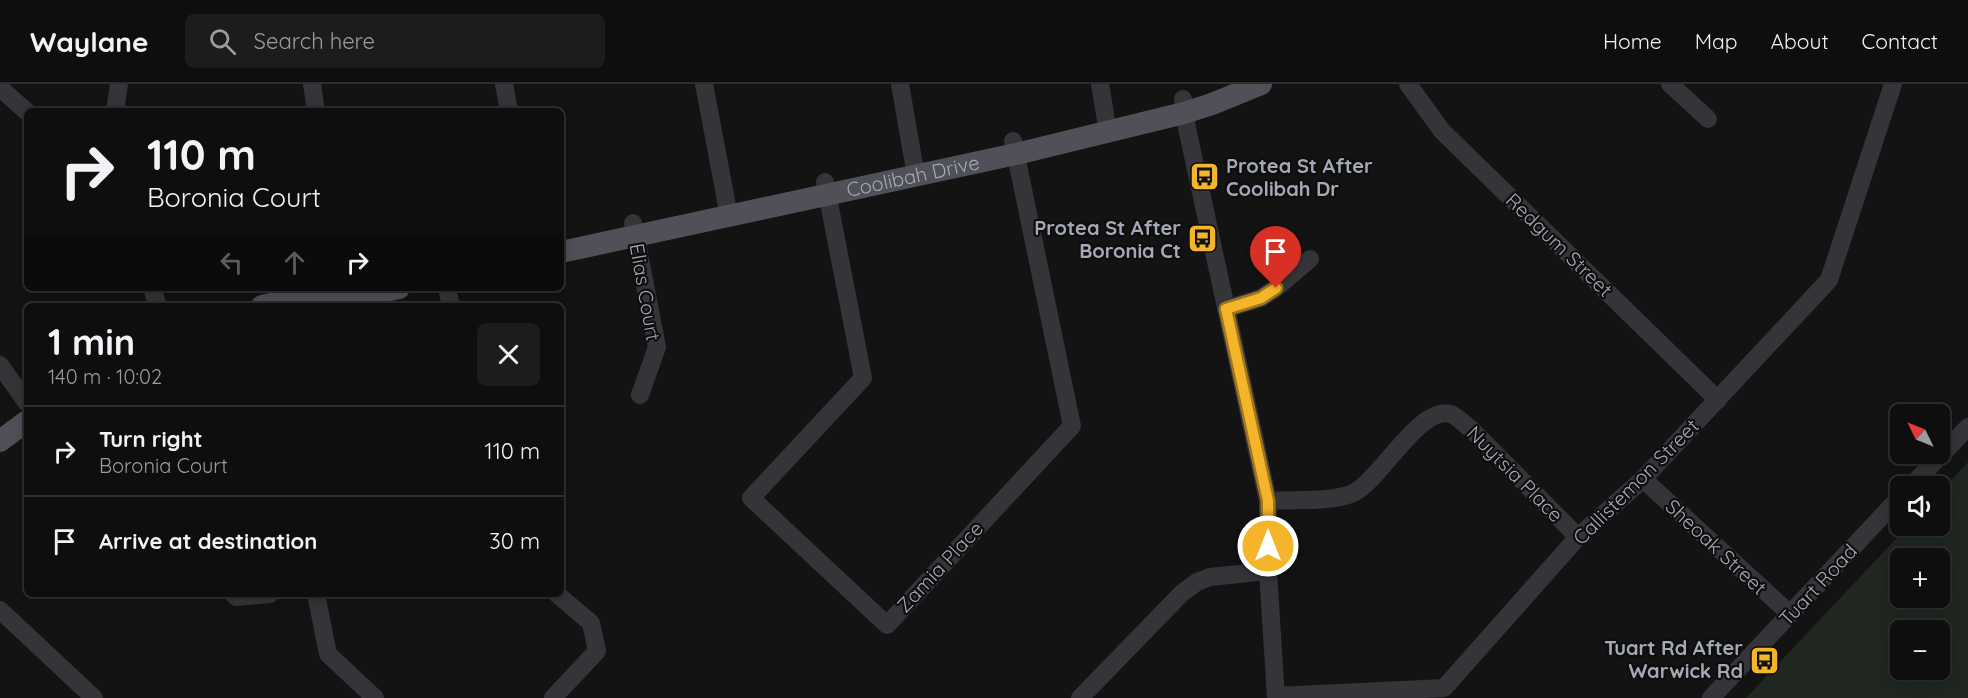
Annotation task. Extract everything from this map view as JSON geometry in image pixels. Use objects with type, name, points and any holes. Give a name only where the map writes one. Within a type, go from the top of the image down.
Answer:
[{"type":"main road","name":"Coolibah Drive","points":[[1184,106],[1228,84]]},
{"type":"main road","name":"Coolibah Drive","points":[[564,240],[634,230],[1014,148],[1107,126],[1261,84]]},
{"type":"main road","name":"Coolibah Drive","points":[[564,251],[634,230]]},
{"type":"main road","points":[[280,303],[344,292]]},
{"type":"main road","points":[[322,303],[344,292]]},
{"type":"main road","points":[[0,425],[24,407]]},
{"type":"main road","points":[[0,441],[24,423]]},
{"type":"street","points":[[115,108],[119,84]]},
{"type":"street","points":[[312,84],[316,108]]},
{"type":"street","points":[[504,84],[509,108]]},
{"type":"street","points":[[704,84],[728,210]]},
{"type":"street","points":[[900,84],[915,170]]},
{"type":"street","points":[[1100,84],[1107,126]]},
{"type":"street","name":"Redgum Street","points":[[1408,84],[1442,131],[1718,400]]},
{"type":"street","points":[[1670,84],[1708,119]]},
{"type":"street","name":"Callistemon Street","points":[[1276,697],[1444,688],[1578,537],[1643,479],[1829,280],[1893,84]]},
{"type":"street","points":[[0,88],[24,109]]},
{"type":"street","points":[[1184,106],[1268,501],[1268,570],[1276,697]]},
{"type":"street","name":"Zamia Place","points":[[825,189],[863,378],[751,498],[887,625],[1072,426],[1014,148]]},
{"type":"street","name":"Elias Court","points":[[634,230],[657,347],[640,395]]},
{"type":"street","points":[[1226,309],[1261,298],[1310,259]]},
{"type":"street","points":[[0,365],[24,401]]},
{"type":"street","name":"Nuytsia Place","points":[[1268,501],[1336,499],[1353,494],[1363,488],[1378,473],[1421,423],[1438,414],[1445,414],[1453,415],[1471,429],[1578,537]]},
{"type":"street","points":[[1921,476],[1968,428]]},
{"type":"street","name":"Sheoak Street","points":[[1643,479],[1790,614]]},
{"type":"street","name":"Tuart Road","points":[[1711,698],[1890,508]]},
{"type":"street","points":[[1080,698],[1174,601],[1197,582],[1210,577],[1268,570]]},
{"type":"street","points":[[317,597],[328,654],[375,698]]},
{"type":"street","points":[[553,698],[597,651],[591,622],[561,597]]},
{"type":"street","points":[[0,610],[82,694]]},
{"type":"shaded area","points":[[1968,462],[1968,698],[1746,698],[1899,536],[1950,536],[1950,481]]},
{"type":"place","name":"Protea St After Coolibah Dr","points":[[1205,177]]},
{"type":"place","name":"Protea St After Boronia Ct","points":[[1202,239]]},
{"type":"place","name":"Tuart Rd After Warwick Rd","points":[[1764,660]]},
{"type":"route","points":[[1268,546],[1268,501],[1226,309],[1261,298],[1276,288]]}]
